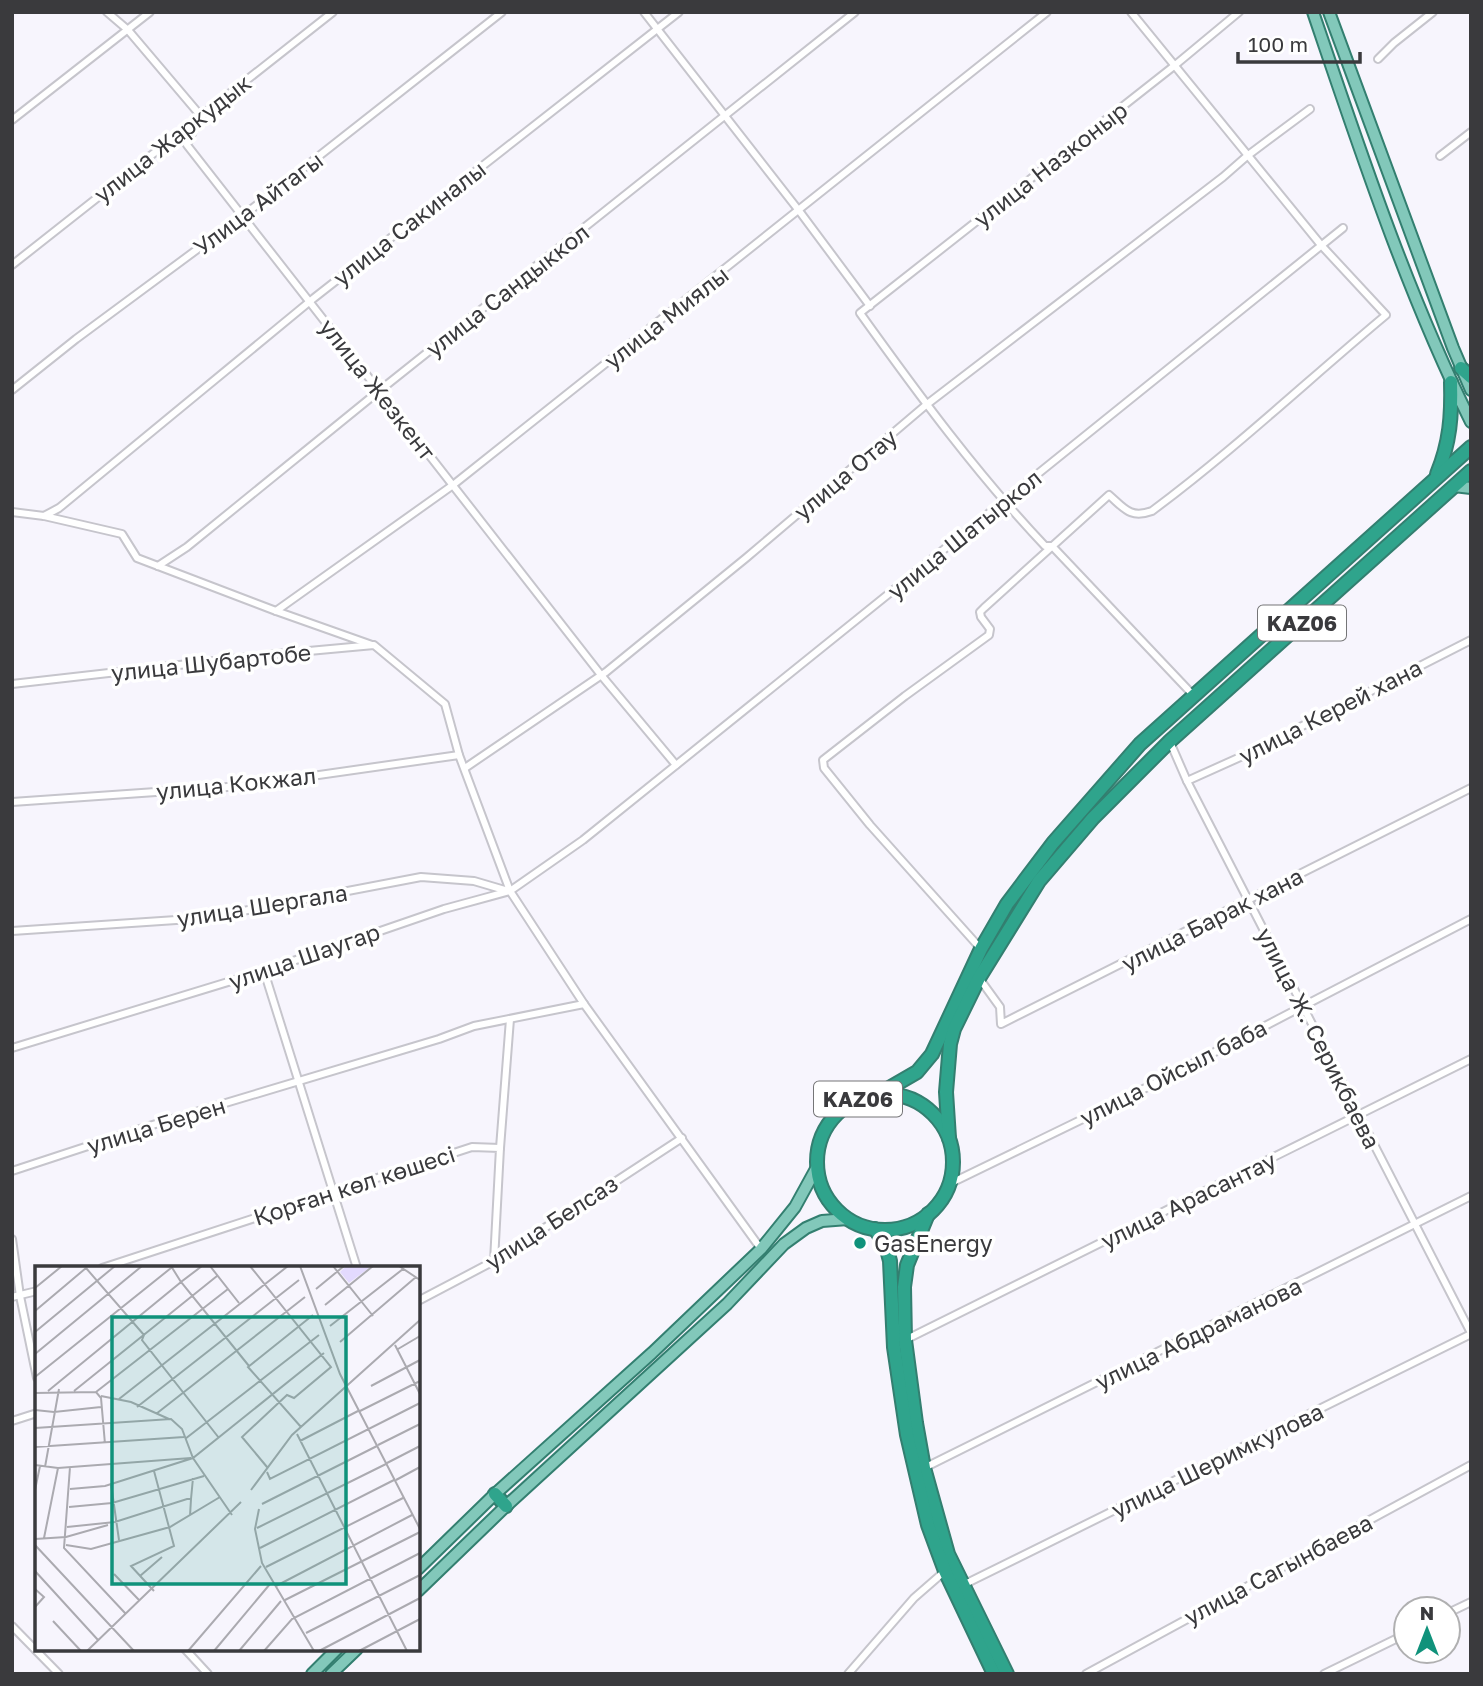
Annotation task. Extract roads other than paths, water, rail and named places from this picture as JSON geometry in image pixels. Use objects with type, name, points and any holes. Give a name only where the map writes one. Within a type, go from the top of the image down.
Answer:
[{"type":"highway","points":[[1434,480],[1443,461],[1450,429],[1451,382]]},
{"type":"highway","name":"KАZ06","points":[[817,1167],[818,1146],[827,1126],[840,1110],[858,1099],[879,1094],[917,1072],[932,1055],[981,949],[1007,904],[1053,843],[1140,744],[1471,447]]},
{"type":"highway","name":"KАZ06","points":[[949,1184],[953,1161],[946,1091],[954,1029],[979,978],[1040,881],[1093,818],[1170,741],[1471,471]]},
{"type":"highway","name":"KАZ06","points":[[879,1094],[901,1096],[921,1104],[938,1119],[949,1138]]},
{"type":"highway","points":[[817,1167],[821,1187],[832,1205],[848,1219],[875,1229],[903,1227],[928,1214],[941,1201],[949,1184]]},
{"type":"highway","points":[[928,1214],[907,1265],[904,1287],[905,1340],[924,1468],[948,1554],[1007,1674]]},
{"type":"highway","points":[[875,1229],[886,1246],[890,1261],[894,1347],[914,1470],[928,1525],[945,1571],[994,1674]]},
{"type":"highway","points":[[495,1494],[506,1506]]},
{"type":"main road","points":[[1313,12],[1386,219],[1451,382],[1471,422]]},
{"type":"main road","points":[[1329,12],[1471,390]]},
{"type":"main road","points":[[1454,486],[1471,488]]},
{"type":"main road","points":[[420,1567],[495,1494],[652,1353],[761,1249],[795,1207],[817,1167]]},
{"type":"main road","points":[[420,1589],[506,1506],[727,1304],[783,1244],[822,1221],[848,1219]]},
{"type":"main road","points":[[312,1674],[335,1651]]},
{"type":"main road","points":[[331,1674],[355,1651]]},
{"type":"street","points":[[107,12],[128,30],[200,115]]},
{"type":"street","points":[[12,120],[150,12]]},
{"type":"street","name":"улица Жаркудык","points":[[12,265],[333,12]]},
{"type":"street","name":"Улица Айтагы","points":[[12,390],[76,339],[243,216],[502,12]]},
{"type":"street","points":[[644,12],[870,306]]},
{"type":"street","name":"улица Сакиналы","points":[[44,516],[60,508],[309,302],[679,12]]},
{"type":"street","name":"улица Сандыккол","points":[[158,566],[187,547],[855,12]]},
{"type":"street","name":"улица Миялы","points":[[276,611],[453,485],[800,212],[1047,12]]},
{"type":"street","points":[[981,949],[870,825],[824,768],[823,760],[989,635],[990,629],[980,612],[1109,495],[1130,513],[1141,515],[1152,511],[1209,468],[1386,315],[1321,245],[1131,12]]},
{"type":"street","name":"улица Назконыр","points":[[926,405],[860,313],[1239,12]]},
{"type":"street","points":[[1378,59],[1433,12]]},
{"type":"street","name":"улица Отау","points":[[465,768],[601,675],[746,558],[926,405],[1310,109]]},
{"type":"street","name":"улица Жезкент","points":[[200,115],[187,145],[601,675],[676,765]]},
{"type":"street","points":[[1440,156],[1471,132]]},
{"type":"street","name":"улица Шатыркол","points":[[583,840],[1343,228]]},
{"type":"street","points":[[926,405],[1004,502],[1045,546],[1052,546],[1194,696]]},
{"type":"street","points":[[12,512],[44,516],[122,534],[137,558],[374,645],[445,704],[459,755],[510,891],[584,1004],[761,1249]]},
{"type":"street","name":"улица Керей хана","points":[[1187,781],[1247,754],[1471,640]]},
{"type":"street","name":"улица Шубартобе","points":[[12,684],[374,645]]},
{"type":"street","name":"улица Ж. Серикбаева","points":[[1170,741],[1187,781],[1471,1334]]},
{"type":"street","name":"улица Кокжал","points":[[12,802],[242,786],[459,755]]},
{"type":"street","name":"улица Барак хана","points":[[979,978],[1000,1007],[1001,1024],[1471,788]]},
{"type":"street","name":"улица Шаугар","points":[[12,1048],[264,971],[444,909],[510,891],[583,840]]},
{"type":"street","name":"улица Шергала","points":[[12,931],[206,918],[421,877],[474,881],[510,891]]},
{"type":"street","name":"улица Ойсыл баба","points":[[949,1184],[1128,1097],[1471,919]]},
{"type":"street","points":[[264,971],[356,1266]]},
{"type":"street","name":"улица Берен","points":[[12,1171],[149,1126],[474,1027],[584,1004]]},
{"type":"street","points":[[494,1261],[510,1019]]},
{"type":"street","name":"улица Арасантау","points":[[905,1340],[1471,1059]]},
{"type":"street","name":"улица Белсаз","points":[[420,1300],[494,1261],[682,1138]]},
{"type":"street","name":"Қорған көл көшесі","points":[[108,1266],[472,1147],[500,1148]]},
{"type":"street","name":"улица Абдраманова","points":[[924,1468],[1471,1196]]},
{"type":"street","points":[[12,1240],[35,1368]]},
{"type":"street","points":[[12,1298],[35,1291]]},
{"type":"street","name":"улица Шеримкулова","points":[[963,1585],[1471,1334]]},
{"type":"street","points":[[12,1421],[35,1414]]},
{"type":"street","name":"улица Сагынбаева","points":[[1086,1674],[1471,1465]]},
{"type":"street","points":[[848,1674],[914,1598],[945,1571]]},
{"type":"street","points":[[12,1626],[35,1649]]},
{"type":"street","points":[[1324,1674],[1392,1641]]},
{"type":"street","points":[[36,1651],[59,1674]]},
{"type":"street","points":[[188,1651],[208,1674]]},
{"type":"place","name":"GasEnergy","points":[[860,1243]]}]
